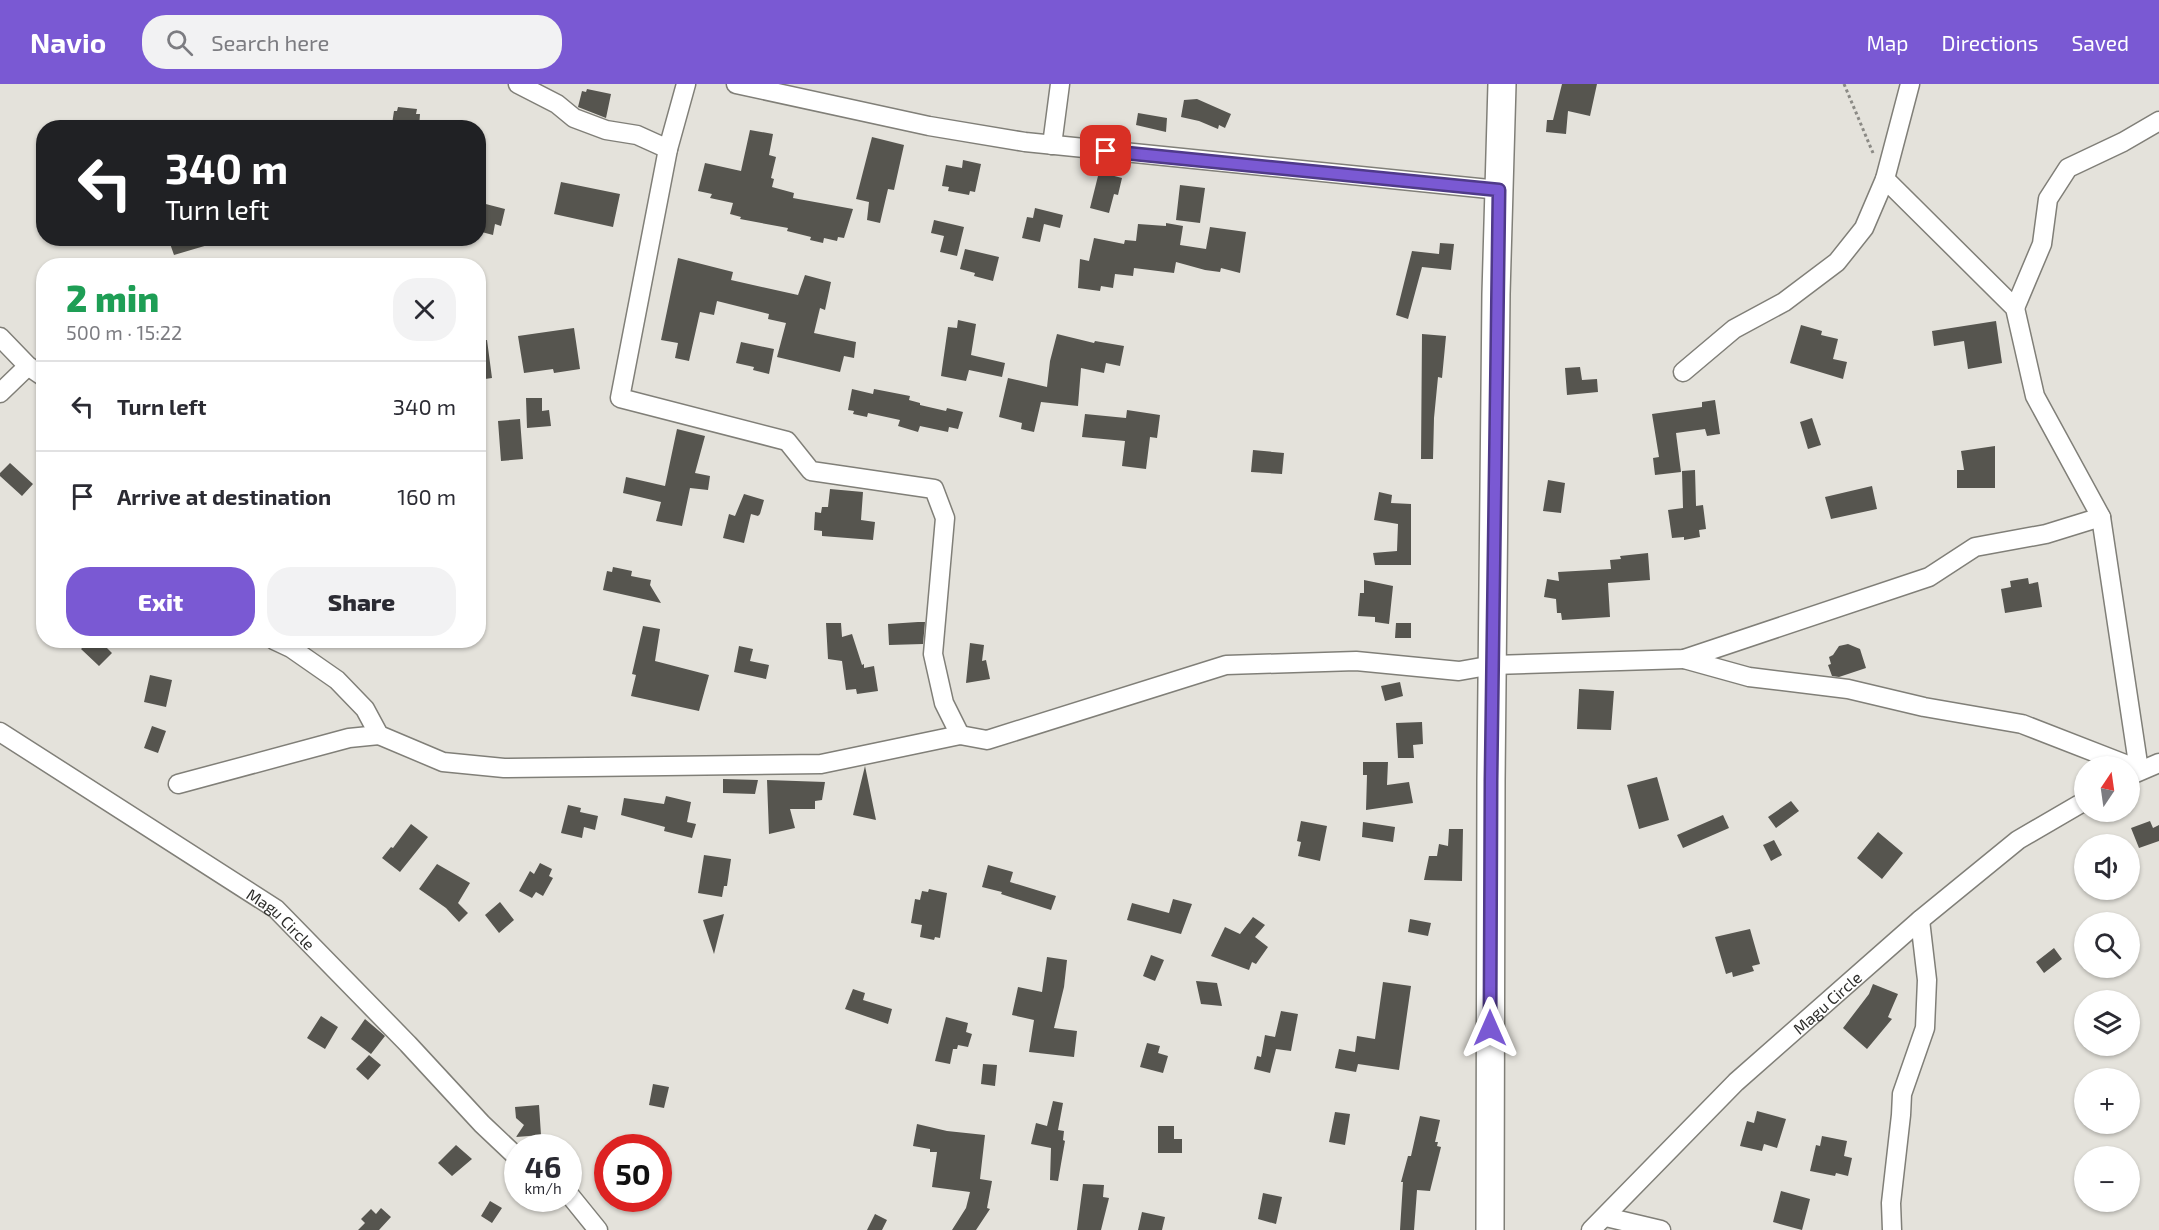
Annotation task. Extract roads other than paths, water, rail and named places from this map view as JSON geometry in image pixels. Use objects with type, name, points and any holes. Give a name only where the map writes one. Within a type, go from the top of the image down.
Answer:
[{"type":"main road","points":[[1490,1230],[1491,781],[1502,84]]},
{"type":"street","points":[[518,84],[557,104],[574,118],[606,130],[637,135],[668,149]]},
{"type":"street","points":[[686,84],[668,149],[620,399],[787,441],[811,471],[934,489],[945,518],[933,654],[944,703],[960,735]]},
{"type":"street","points":[[736,84],[929,126],[1052,145],[1499,190]]},
{"type":"street","points":[[1052,145],[1060,84]]},
{"type":"street","points":[[1683,372],[1734,329],[1784,302],[1837,262],[1864,228],[1885,179],[1910,84]]},
{"type":"street","points":[[2015,308],[2042,244],[2048,199],[2068,168],[2123,142],[2159,121]]},
{"type":"street","points":[[1885,179],[2015,308],[2035,396],[2101,517],[2130,756]]},
{"type":"street","points":[[0,337],[36,371],[0,393]]},
{"type":"street","points":[[178,784],[349,738],[379,735],[443,762],[504,768],[821,764],[960,735],[987,740],[1226,665],[1356,661],[1459,671],[1493,665],[1684,659],[1929,577],[1975,547],[2046,534],[2101,517]]},
{"type":"street","points":[[291,648],[337,680],[365,709],[379,735]]},
{"type":"street","points":[[1684,659],[1749,677],[1848,689],[1924,707],[2022,724],[2099,756]]},
{"type":"street","name":"Magu Circle","points":[[0,732],[276,909],[504,1145]]},
{"type":"street","points":[[2140,768],[2159,763]]},
{"type":"street","name":"Magu Circle","points":[[1591,1230],[1736,1082],[1920,920],[2018,840],[2074,807]]},
{"type":"street","points":[[1892,1230],[1891,1203],[1902,1094],[1924,1028],[1927,980],[1920,920]]},
{"type":"street","points":[[582,1210],[598,1230]]},
{"type":"street","points":[[1605,1217],[1660,1230]]}]
